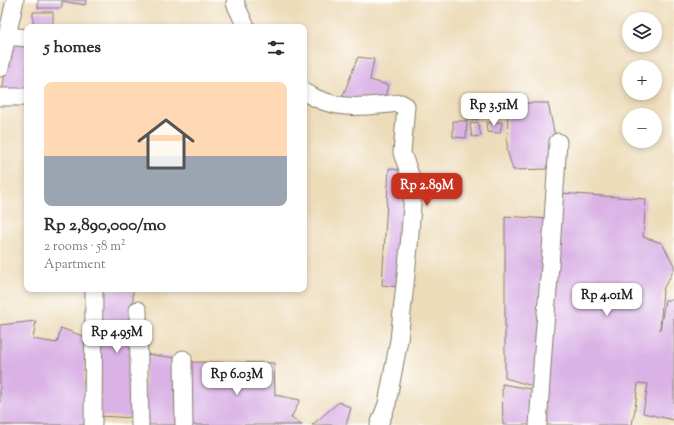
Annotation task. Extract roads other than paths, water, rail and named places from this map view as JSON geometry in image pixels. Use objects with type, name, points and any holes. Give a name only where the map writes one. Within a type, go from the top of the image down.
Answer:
[{"type":"street","points":[[0,68],[15,0]]},
{"type":"street","points":[[236,0],[235,3],[245,24]]},
{"type":"street","points":[[7,36],[24,38]]},
{"type":"street","points":[[307,93],[330,103],[345,107],[365,107],[401,103],[406,106],[402,153],[412,180],[414,191],[410,239],[399,340],[387,404],[379,425]]},
{"type":"street","points":[[0,97],[24,98]]},
{"type":"street","points":[[538,425],[558,142]]},
{"type":"street","points":[[93,425],[94,292]]},
{"type":"street","points":[[138,310],[140,425]]},
{"type":"street","points":[[183,359],[184,425]]}]
